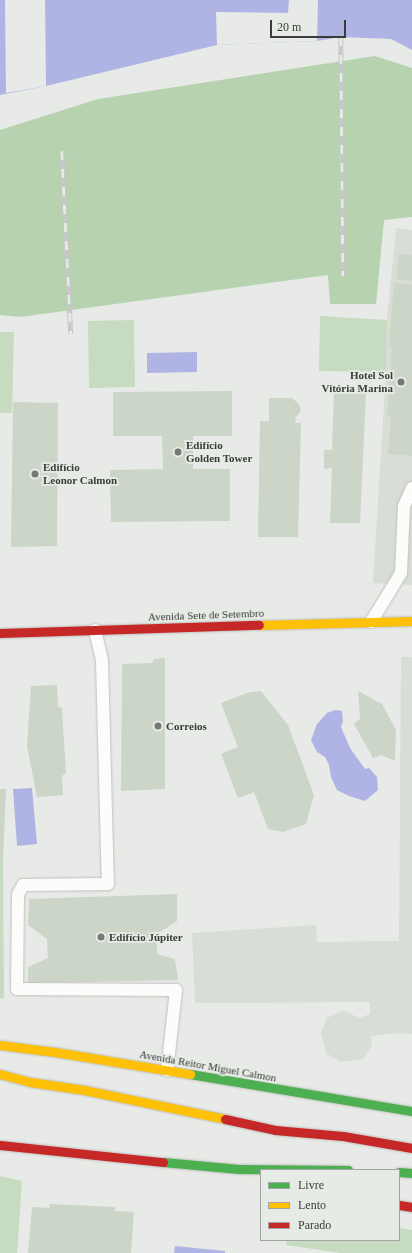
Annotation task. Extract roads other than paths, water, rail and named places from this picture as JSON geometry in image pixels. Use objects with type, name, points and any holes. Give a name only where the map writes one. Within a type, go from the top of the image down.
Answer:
[{"type":"main road","name":"Avenida Sete de Setembro","points":[[0,633],[412,621]]},
{"type":"main road","name":"Avenida Reitor Miguel Calmon","points":[[0,1045],[55,1052],[412,1111]]},
{"type":"main road","points":[[0,1074],[30,1082],[84,1090],[187,1110],[275,1130],[343,1136],[412,1148]]},
{"type":"main road","points":[[0,1144],[28,1149],[239,1169],[260,1169]]},
{"type":"main road","points":[[239,1169],[260,1175]]},
{"type":"main road","points":[[400,1172],[412,1173]]},
{"type":"main road","points":[[400,1205],[412,1207]]},
{"type":"lane","points":[[371,622],[401,573],[404,506],[412,488]]},
{"type":"lane","points":[[95,630],[102,662],[108,884],[23,885],[18,895],[17,989],[176,990],[167,1071]]},
{"type":"water","points":[[0,0],[412,0],[412,50],[391,39],[341,37],[317,41],[217,45],[46,86],[0,95]]},
{"type":"water","points":[[197,352],[197,372],[147,373],[147,353]]},
{"type":"water","points":[[335,710],[342,711],[343,721],[341,727],[350,748],[365,769],[369,768],[377,777],[378,790],[365,801],[337,790],[325,757],[317,752],[311,740],[317,724],[327,713]]},
{"type":"water","points":[[32,788],[37,844],[17,846],[13,789]]},
{"type":"water","points":[[175,1246],[225,1251],[225,1253],[174,1253]]},
{"type":"railway","points":[[341,37],[343,276]]},
{"type":"railway","points":[[62,151],[71,334]]},
{"type":"place","name":"Hotel Sol Vitória Marina","points":[[401,382]]},
{"type":"place","name":"Edifício Golden Tower","points":[[178,452]]},
{"type":"place","name":"Edifício Leonor Calmon","points":[[35,474]]},
{"type":"place","name":"Correios","points":[[158,726]]},
{"type":"place","name":"Edifício Júpiter","points":[[101,937]]}]
